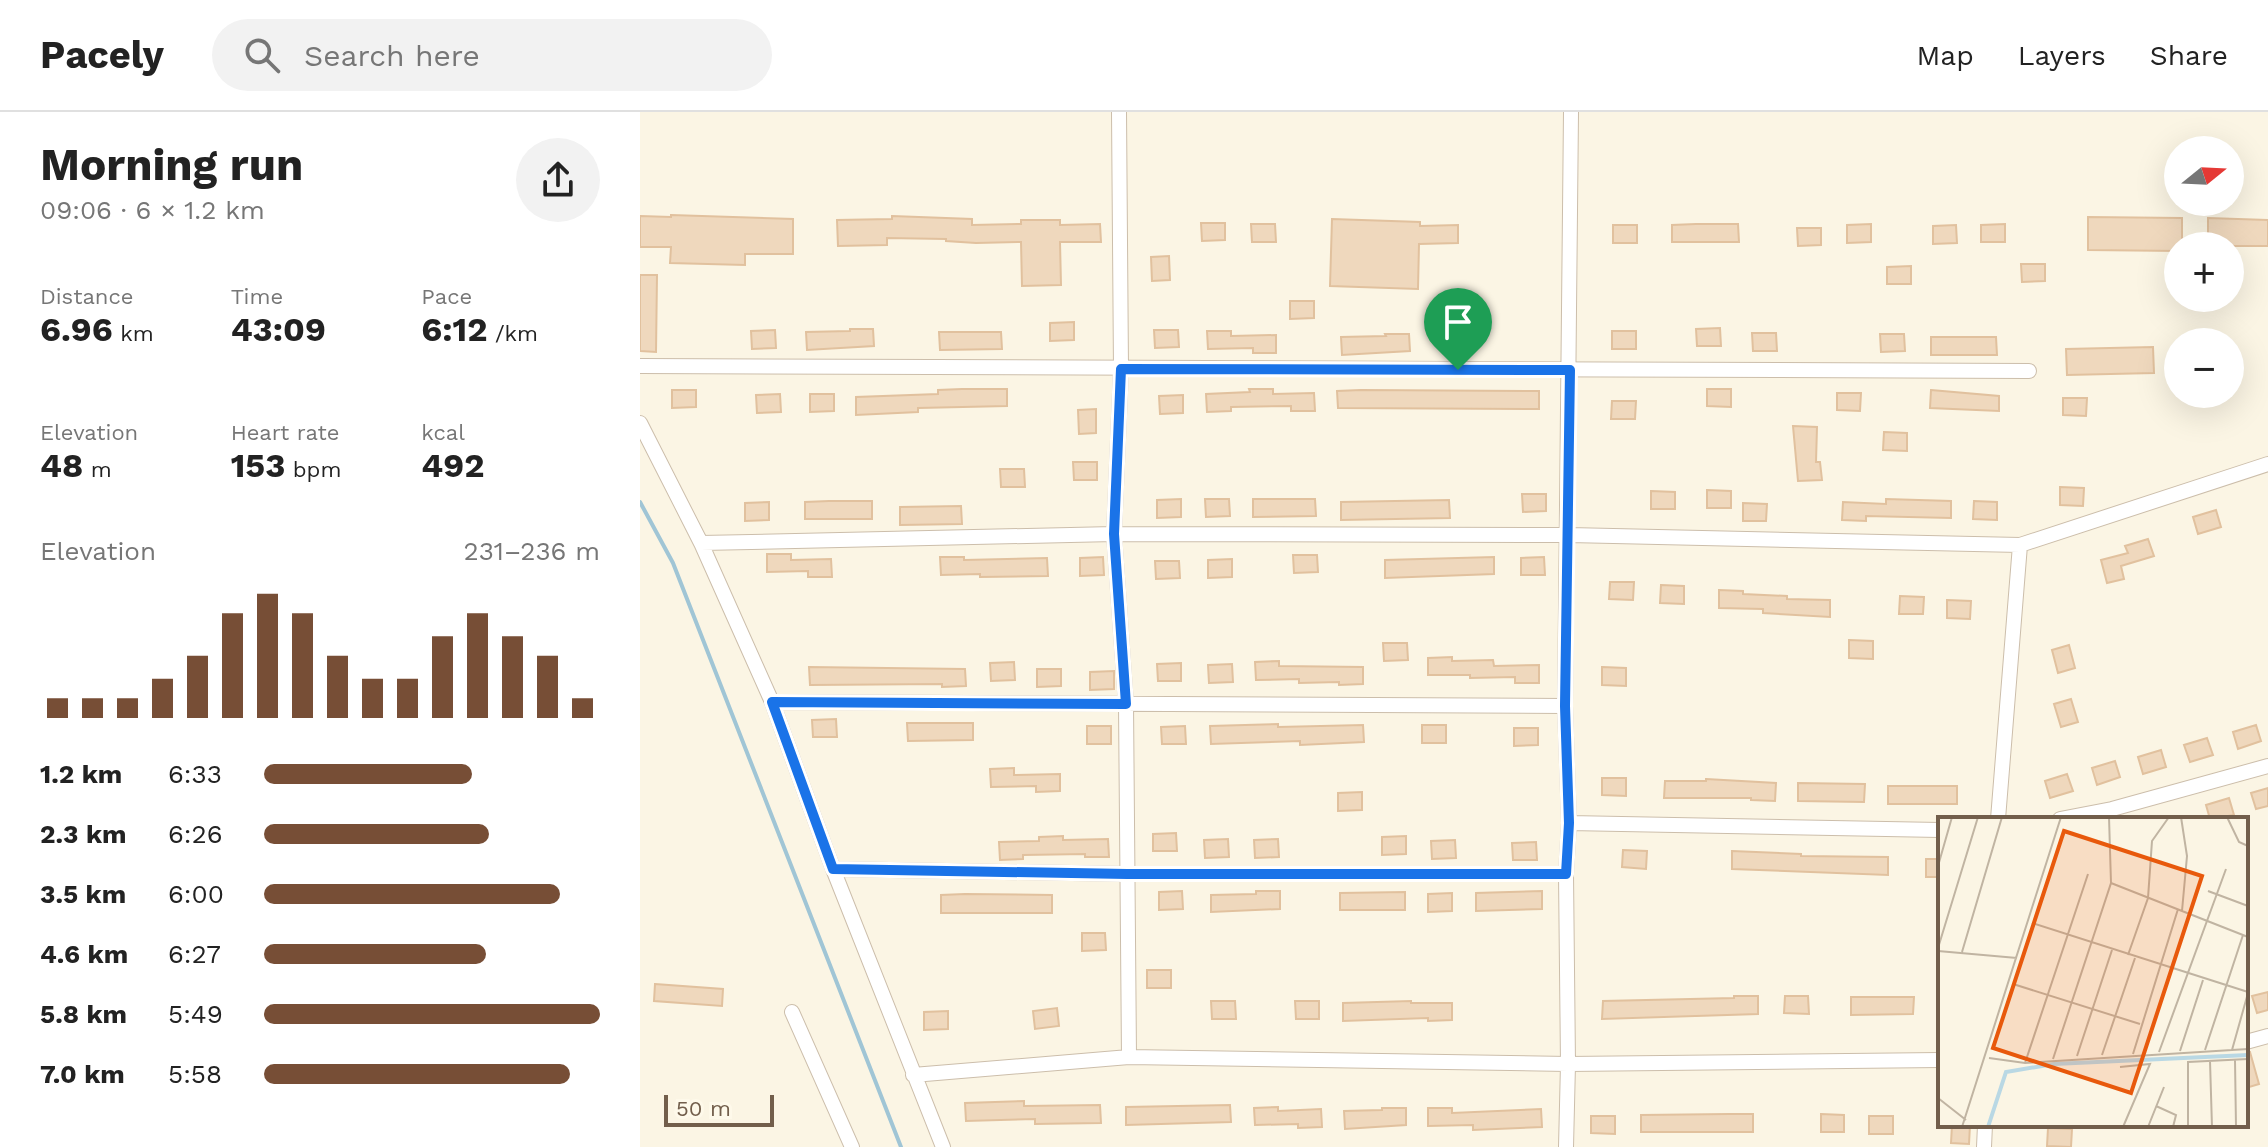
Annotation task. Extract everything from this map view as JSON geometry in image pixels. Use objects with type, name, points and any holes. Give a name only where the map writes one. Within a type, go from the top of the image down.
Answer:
[{"type":"street","points":[[1119,112],[1121,369],[1114,534],[1126,704],[1129,1057]]},
{"type":"street","points":[[1566,1147],[1566,874],[1569,823],[1565,706],[1571,112]]},
{"type":"street","points":[[640,366],[2029,371]]},
{"type":"street","points":[[640,423],[701,543],[772,702],[833,869],[943,1147]]},
{"type":"street","points":[[701,543],[1114,534],[1569,535],[2020,545],[2268,464]]},
{"type":"street","points":[[1998,817],[2020,545]]},
{"type":"street","points":[[772,702],[1565,706]]},
{"type":"street","points":[[2070,817],[2112,809],[2268,766]]},
{"type":"street","points":[[1569,823],[1938,830]]},
{"type":"street","points":[[833,869],[1127,874],[1566,874]]},
{"type":"street","points":[[792,1012],[852,1147]]},
{"type":"street","points":[[2248,1041],[2268,1036]]},
{"type":"street","points":[[913,1075],[1129,1057],[1568,1064],[1938,1060]]},
{"type":"street","points":[[1984,1147],[1985,1127]]},
{"type":"building","points":[[640,216],[793,219],[793,254],[745,254],[745,265],[670,263],[671,247],[640,247]]},
{"type":"building","points":[[892,216],[972,219],[972,225],[1021,224],[1021,220],[1060,220],[1060,225],[1100,224],[1101,242],[1060,242],[1061,285],[1022,286],[1021,242],[887,238],[887,245],[838,246],[837,220],[892,219]]},
{"type":"building","points":[[2088,217],[2182,218],[2182,232],[2164,232],[2164,251],[2088,250]]},
{"type":"building","points":[[2208,218],[2268,220],[2268,246],[2244,246],[2244,232],[2208,232]]},
{"type":"building","points":[[1332,219],[1420,222],[1420,226],[1458,225],[1458,243],[1419,244],[1418,289],[1330,286]]},
{"type":"building","points":[[1201,223],[1225,223],[1225,240],[1202,241]]},
{"type":"building","points":[[1251,224],[1275,224],[1276,242],[1252,242]]},
{"type":"building","points":[[1738,224],[1739,242],[1672,242],[1672,225]]},
{"type":"building","points":[[1871,224],[1871,242],[1847,243],[1847,225]]},
{"type":"building","points":[[2005,224],[2005,242],[1981,242],[1981,225]]},
{"type":"building","points":[[1613,225],[1637,225],[1637,243],[1613,243]]},
{"type":"building","points":[[1956,225],[1957,243],[1933,244],[1933,226]]},
{"type":"building","points":[[1797,228],[1821,228],[1821,245],[1798,246]]},
{"type":"building","points":[[1169,256],[1170,280],[1152,281],[1151,257]]},
{"type":"building","points":[[2021,264],[2045,264],[2045,281],[2022,282]]},
{"type":"building","points":[[1911,266],[1911,284],[1887,284],[1887,267]]},
{"type":"building","points":[[640,275],[657,275],[656,352],[640,351]]},
{"type":"building","points":[[1290,301],[1314,301],[1314,318],[1290,319]]},
{"type":"building","points":[[1074,322],[1074,340],[1050,341],[1050,323]]},
{"type":"building","points":[[1720,328],[1721,346],[1697,346],[1696,329]]},
{"type":"building","points":[[873,329],[874,346],[807,350],[806,332]]},
{"type":"building","points":[[775,330],[776,348],[752,349],[751,331]]},
{"type":"building","points":[[1154,330],[1178,330],[1179,347],[1155,348]]},
{"type":"building","points":[[1207,331],[1231,331],[1231,336],[1276,335],[1276,353],[1253,353],[1253,348],[1208,349]]},
{"type":"building","points":[[1612,331],[1636,331],[1636,349],[1612,349]]},
{"type":"building","points":[[939,332],[1001,332],[1002,349],[940,350]]},
{"type":"building","points":[[1752,333],[1776,333],[1777,351],[1753,351]]},
{"type":"building","points":[[1409,334],[1410,351],[1342,355],[1341,337]]},
{"type":"building","points":[[1880,334],[1904,334],[1905,351],[1881,352]]},
{"type":"building","points":[[1931,337],[1996,337],[1997,355],[1931,355]]},
{"type":"building","points":[[2153,347],[2154,373],[2067,375],[2066,349]]},
{"type":"building","points":[[1007,389],[1007,406],[918,408],[918,412],[856,415],[856,397],[938,394],[938,390]]},
{"type":"building","points":[[1249,389],[1273,389],[1273,394],[1314,393],[1315,411],[1291,411],[1291,406],[1231,407],[1231,411],[1207,412],[1206,394],[1250,392]]},
{"type":"building","points":[[1707,389],[1731,389],[1731,407],[1707,406]]},
{"type":"building","points":[[672,390],[696,390],[696,407],[672,408]]},
{"type":"building","points":[[1931,390],[1999,396],[1999,411],[1930,408]]},
{"type":"building","points":[[1337,391],[1539,391],[1539,409],[1338,408]]},
{"type":"building","points":[[1837,393],[1861,393],[1860,411],[1837,410]]},
{"type":"building","points":[[780,394],[781,412],[757,413],[756,395]]},
{"type":"building","points":[[810,394],[834,394],[834,411],[810,412]]},
{"type":"building","points":[[1183,395],[1183,413],[1160,414],[1159,396]]},
{"type":"building","points":[[2063,398],[2087,398],[2086,416],[2063,415]]},
{"type":"building","points":[[1612,401],[1636,401],[1635,419],[1611,419]]},
{"type":"building","points":[[1096,409],[1096,433],[1079,434],[1078,410]]},
{"type":"building","points":[[1793,426],[1817,427],[1816,462],[1820,462],[1822,480],[1798,481]]},
{"type":"building","points":[[1884,432],[1907,433],[1907,451],[1883,450]]},
{"type":"building","points":[[1073,462],[1097,462],[1097,480],[1074,480]]},
{"type":"building","points":[[1000,469],[1024,469],[1025,487],[1001,487]]},
{"type":"building","points":[[2060,487],[2084,488],[2083,506],[2060,505]]},
{"type":"building","points":[[1707,490],[1731,491],[1731,508],[1707,508]]},
{"type":"building","points":[[1651,491],[1675,492],[1675,509],[1651,509]]},
{"type":"building","points":[[1522,494],[1546,494],[1546,511],[1523,512]]},
{"type":"building","points":[[1181,499],[1181,517],[1157,518],[1157,500]]},
{"type":"building","points":[[1205,499],[1229,499],[1230,516],[1206,517]]},
{"type":"building","points":[[1253,499],[1315,499],[1316,516],[1253,517]]},
{"type":"building","points":[[1886,499],[1951,501],[1951,518],[1866,516],[1866,521],[1842,520],[1843,502],[1886,504]]},
{"type":"building","points":[[1449,500],[1450,518],[1341,520],[1341,502]]},
{"type":"building","points":[[872,501],[872,519],[805,519],[805,502]]},
{"type":"building","points":[[1974,501],[1997,502],[1997,520],[1973,519]]},
{"type":"building","points":[[769,502],[769,520],[745,521],[745,503]]},
{"type":"building","points":[[1743,503],[1767,504],[1766,521],[1743,521]]},
{"type":"building","points":[[961,506],[962,524],[900,525],[900,507]]},
{"type":"building","points":[[2216,510],[2221,527],[2198,534],[2193,517]]},
{"type":"building","points":[[2148,539],[2154,556],[2121,566],[2124,579],[2107,583],[2101,560],[2128,553],[2125,546]]},
{"type":"building","points":[[767,554],[791,554],[791,560],[831,559],[832,577],[808,577],[808,571],[767,572]]},
{"type":"building","points":[[1293,555],[1317,555],[1318,572],[1294,573]]},
{"type":"building","points":[[940,557],[964,557],[964,560],[1047,558],[1048,576],[941,575]]},
{"type":"building","points":[[1103,557],[1104,575],[1080,576],[1080,558]]},
{"type":"building","points":[[1494,557],[1494,574],[1385,578],[1385,560]]},
{"type":"building","points":[[1544,557],[1545,575],[1521,575],[1521,558]]},
{"type":"building","points":[[1232,559],[1232,577],[1208,578],[1208,560]]},
{"type":"building","points":[[1155,561],[1179,561],[1180,578],[1156,579]]},
{"type":"building","points":[[1610,582],[1634,582],[1633,600],[1609,599]]},
{"type":"building","points":[[1661,585],[1684,586],[1684,604],[1660,603]]},
{"type":"building","points":[[1719,590],[1787,596],[1787,599],[1830,600],[1830,617],[1763,613],[1763,609],[1719,608]]},
{"type":"building","points":[[1900,596],[1924,597],[1923,614],[1899,614]]},
{"type":"building","points":[[1947,600],[1971,601],[1970,619],[1947,618]]},
{"type":"building","points":[[1849,640],[1873,641],[1873,659],[1849,658]]},
{"type":"building","points":[[1383,643],[1407,643],[1408,660],[1384,661]]},
{"type":"building","points":[[2069,645],[2075,668],[2058,673],[2052,650]]},
{"type":"building","points":[[1452,657],[1452,661],[1493,660],[1494,666],[1539,665],[1539,683],[1515,683],[1515,677],[1428,675],[1428,658]]},
{"type":"building","points":[[1279,661],[1279,666],[1363,667],[1363,684],[1299,683],[1299,679],[1256,680],[1255,662]]},
{"type":"building","points":[[1014,662],[1015,680],[991,681],[990,663]]},
{"type":"building","points":[[1181,663],[1181,681],[1158,681],[1157,664]]},
{"type":"building","points":[[1232,664],[1233,682],[1209,683],[1208,665]]},
{"type":"building","points":[[809,667],[965,669],[966,686],[810,685]]},
{"type":"building","points":[[1602,667],[1626,668],[1626,686],[1602,685]]},
{"type":"building","points":[[1037,669],[1061,669],[1061,686],[1037,687]]},
{"type":"building","points":[[1114,671],[1114,689],[1090,690],[1090,672]]},
{"type":"building","points":[[2071,699],[2078,722],[2061,727],[2054,704]]},
{"type":"building","points":[[836,719],[837,737],[813,737],[812,720]]},
{"type":"building","points":[[907,723],[973,723],[973,740],[908,741]]},
{"type":"building","points":[[1278,724],[1278,727],[1363,725],[1364,742],[1211,744],[1210,726]]},
{"type":"building","points":[[1422,725],[1446,725],[1446,743],[1422,743]]},
{"type":"building","points":[[2256,725],[2261,741],[2238,749],[2233,732]]},
{"type":"building","points":[[1087,726],[1111,726],[1111,744],[1087,744]]},
{"type":"building","points":[[1185,726],[1186,744],[1162,744],[1161,727]]},
{"type":"building","points":[[1514,728],[1538,728],[1538,745],[1514,746]]},
{"type":"building","points":[[2207,738],[2213,755],[2190,762],[2184,745]]},
{"type":"building","points":[[2161,750],[2166,767],[2143,774],[2138,757]]},
{"type":"building","points":[[2115,761],[2120,777],[2097,785],[2092,768]]},
{"type":"building","points":[[1014,768],[1014,775],[1060,774],[1060,791],[1036,792],[1036,786],[991,787],[990,769]]},
{"type":"building","points":[[2067,774],[2073,791],[2050,798],[2045,781]]},
{"type":"building","points":[[1602,778],[1626,778],[1626,796],[1602,795]]},
{"type":"building","points":[[1706,779],[1776,783],[1775,801],[1664,798],[1665,781]]},
{"type":"building","points":[[1798,783],[1865,784],[1864,802],[1798,801]]},
{"type":"building","points":[[1888,786],[1957,786],[1957,804],[1888,804]]},
{"type":"building","points":[[2268,788],[2268,806],[2256,809],[2251,793]]},
{"type":"building","points":[[1362,792],[1362,810],[1338,811],[1338,793]]},
{"type":"building","points":[[2229,798],[2234,815],[2209,817],[2206,805]]},
{"type":"building","points":[[1176,833],[1177,851],[1153,851],[1153,834]]},
{"type":"building","points":[[1063,836],[1063,840],[1108,839],[1109,857],[1085,857],[1085,854],[1023,855],[1023,859],[1000,860],[999,842],[1039,841],[1039,837]]},
{"type":"building","points":[[1406,836],[1406,854],[1382,855],[1382,837]]},
{"type":"building","points":[[1228,839],[1229,857],[1205,858],[1204,840]]},
{"type":"building","points":[[1278,839],[1279,857],[1255,858],[1254,840]]},
{"type":"building","points":[[1455,840],[1456,858],[1432,859],[1431,841]]},
{"type":"building","points":[[1536,842],[1537,860],[1513,860],[1512,843]]},
{"type":"building","points":[[1623,850],[1647,851],[1646,869],[1622,867]]},
{"type":"building","points":[[1732,851],[1888,857],[1888,875],[1732,869]]},
{"type":"building","points":[[1926,859],[1938,859],[1938,877],[1926,877]]},
{"type":"building","points":[[1182,891],[1183,909],[1159,910],[1159,892]]},
{"type":"building","points":[[1256,891],[1280,891],[1280,909],[1211,912],[1211,895],[1256,894]]},
{"type":"building","points":[[1542,891],[1542,909],[1476,911],[1476,893]]},
{"type":"building","points":[[1405,892],[1405,910],[1340,910],[1340,893]]},
{"type":"building","points":[[1452,893],[1452,911],[1428,912],[1428,894]]},
{"type":"building","points":[[941,895],[1052,895],[1052,913],[941,913]]},
{"type":"building","points":[[1082,933],[1105,933],[1106,950],[1082,951]]},
{"type":"building","points":[[1147,970],[1171,970],[1171,988],[1147,988]]},
{"type":"building","points":[[655,984],[723,989],[722,1006],[654,1001]]},
{"type":"building","points":[[2268,992],[2268,1010],[2257,1013],[2252,996]]},
{"type":"building","points":[[1758,996],[1758,1014],[1602,1019],[1603,1001]]},
{"type":"building","points":[[1785,996],[1808,996],[1809,1014],[1784,1013]]},
{"type":"building","points":[[1851,997],[1914,997],[1913,1014],[1851,1015]]},
{"type":"building","points":[[1211,1001],[1235,1001],[1236,1019],[1212,1019]]},
{"type":"building","points":[[1295,1001],[1319,1001],[1319,1019],[1296,1019]]},
{"type":"building","points":[[1343,1003],[1452,1003],[1452,1020],[1343,1021]]},
{"type":"building","points":[[1057,1008],[1059,1026],[1035,1029],[1033,1011]]},
{"type":"building","points":[[948,1011],[948,1029],[924,1030],[924,1012]]},
{"type":"building","points":[[2248,1052],[2250,1052],[2259,1084],[2248,1087]]},
{"type":"building","points":[[1024,1101],[1024,1106],[1100,1105],[1101,1123],[1035,1124],[1035,1119],[966,1121],[965,1103]]},
{"type":"building","points":[[1230,1105],[1231,1122],[1126,1125],[1126,1107]]},
{"type":"building","points":[[1278,1107],[1278,1111],[1321,1109],[1322,1127],[1255,1125],[1254,1108]]},
{"type":"building","points":[[1406,1108],[1406,1125],[1345,1129],[1344,1111]]},
{"type":"building","points":[[1428,1108],[1452,1108],[1452,1113],[1541,1109],[1542,1127],[1473,1130],[1473,1125],[1428,1126]]},
{"type":"building","points":[[1753,1114],[1753,1132],[1641,1132],[1641,1115]]},
{"type":"building","points":[[1821,1114],[1844,1115],[1844,1132],[1821,1132]]},
{"type":"building","points":[[1591,1116],[1615,1116],[1615,1134],[1591,1133]]},
{"type":"building","points":[[1869,1116],[1893,1116],[1893,1134],[1869,1134]]},
{"type":"building","points":[[1952,1127],[1970,1127],[1969,1144],[1951,1143]]},
{"type":"building","points":[[2048,1128],[2072,1129],[2071,1147],[2047,1146]]},
{"type":"waterway","points":[[640,502],[673,563],[901,1147]]},
{"type":"route","points":[[1121,369],[1458,370],[1570,370],[1565,706],[1569,823],[1566,874],[1127,874],[833,869],[772,702],[1126,704],[1114,534],[1121,369]]}]
